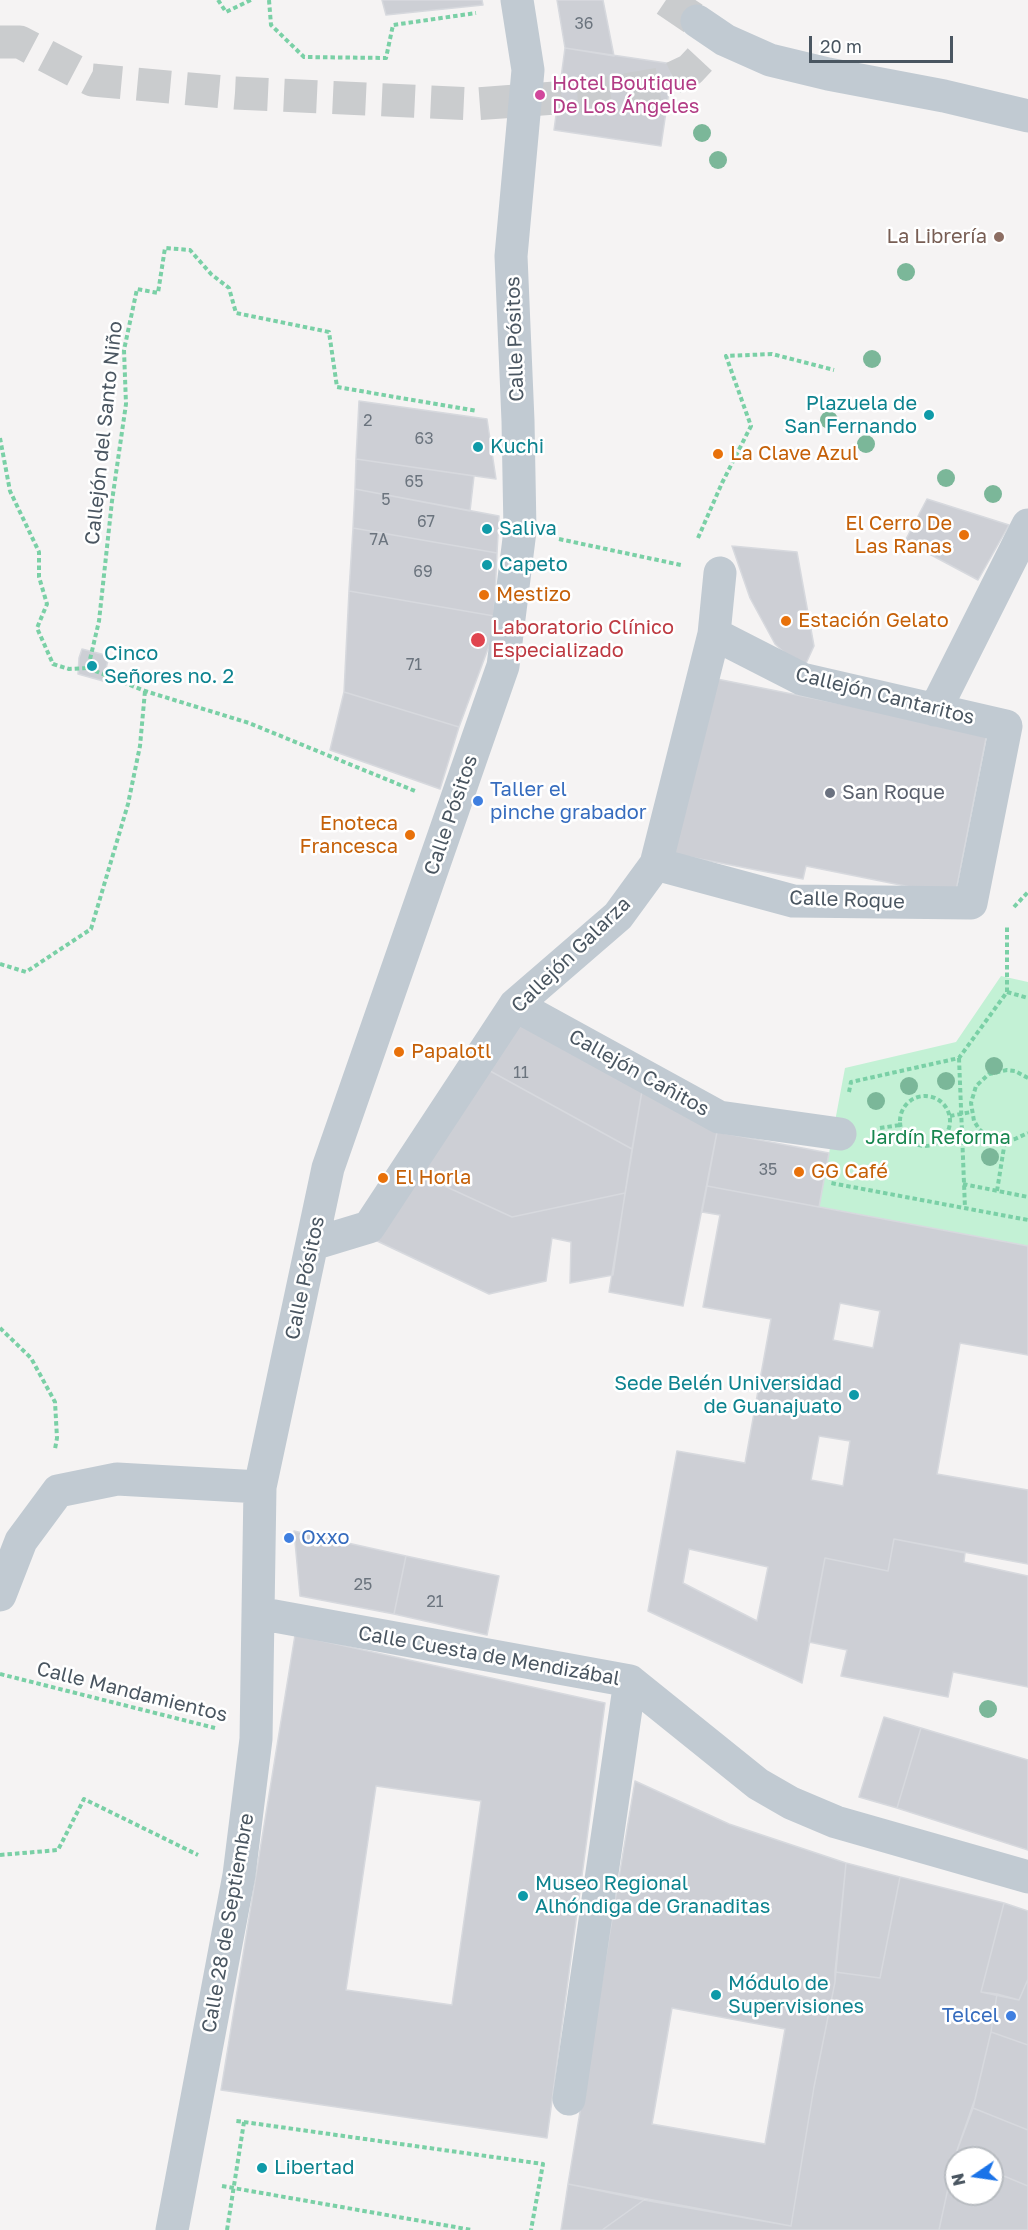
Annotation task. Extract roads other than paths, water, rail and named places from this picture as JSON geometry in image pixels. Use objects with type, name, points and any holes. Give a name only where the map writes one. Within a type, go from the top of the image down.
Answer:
[{"type":"street","name":"Calle Pósitos","points":[[258,1613],[260,1487],[328,1168],[503,666],[520,531],[511,256],[528,70],[517,0]]},
{"type":"street","points":[[705,33],[770,60],[1028,116]]},
{"type":"street","points":[[935,710],[1028,525]]},
{"type":"street","points":[[714,634],[720,573]]},
{"type":"street","name":"Callejón Cantaritos","points":[[714,634],[802,679],[1006,726],[971,903]]},
{"type":"street","name":"Callejón Galarza","points":[[313,1244],[369,1227],[515,1005],[618,916],[657,864],[714,634]]},
{"type":"street","name":"Calle Roque","points":[[657,864],[793,902],[971,903]]},
{"type":"street","name":"Callejón Cañitos","points":[[515,1005],[719,1117],[840,1134]]},
{"type":"street","points":[[0,1595],[21,1541],[58,1491],[117,1479],[260,1487]]},
{"type":"street","name":"Calle Cuesta de Mendizábal","points":[[258,1613],[630,1682],[758,1784],[791,1803],[836,1822],[1028,1877]]},
{"type":"street","name":"Calle 28 de Septiembre","points":[[172,2230],[239,1875],[256,1739],[258,1613]]},
{"type":"street","points":[[569,2099],[630,1682]]},
{"type":"tunnel","points":[[666,0],[697,21]]},
{"type":"tunnel","points":[[0,42],[20,42],[92,80],[235,93],[475,104],[595,95],[660,84],[690,70],[703,56],[707,46]]},
{"type":"place","name":"Hotel Boutique De Los Ángeles","points":[[540,95]]},
{"type":"place","name":"La Librería","points":[[999,237]]},
{"type":"place","name":"Plazuela de San Fernando","points":[[929,415]]},
{"type":"place","name":"Kuchi","points":[[478,447]]},
{"type":"place","name":"La Clave Azul","points":[[718,454]]},
{"type":"place","name":"Saliva","points":[[487,529]]},
{"type":"place","name":"El Cerro De Las Ranas","points":[[964,535]]},
{"type":"place","name":"Capeto","points":[[487,565]]},
{"type":"place","name":"Mestizo","points":[[484,595]]},
{"type":"place","name":"Estación Gelato","points":[[786,621]]},
{"type":"place","name":"Laboratorio Clínico Especializado","points":[[478,640]]},
{"type":"place","name":"Cinco Señores no. 2","points":[[92,666]]},
{"type":"place","name":"San Roque","points":[[830,793]]},
{"type":"place","name":"Taller el pinche grabador","points":[[478,801]]},
{"type":"place","name":"Enoteca Francesca","points":[[410,835]]},
{"type":"place","name":"Papalotl","points":[[399,1052]]},
{"type":"place","name":"GG Café","points":[[799,1172]]},
{"type":"place","name":"El Horla","points":[[383,1178]]},
{"type":"place","name":"Sede Belén Universidad de Guanajuato","points":[[854,1395]]},
{"type":"place","name":"Oxxo","points":[[289,1538]]},
{"type":"place","name":"Museo Regional Alhóndiga de Granaditas","points":[[523,1896]]},
{"type":"place","name":"Módulo de Supervisiones","points":[[716,1995]]},
{"type":"place","name":"Telcel","points":[[1011,2016]]},
{"type":"place","name":"Libertad","points":[[262,2168]]},
{"type":"park label","name":"Jardín Reforma","points":[[938,1138]]}]
